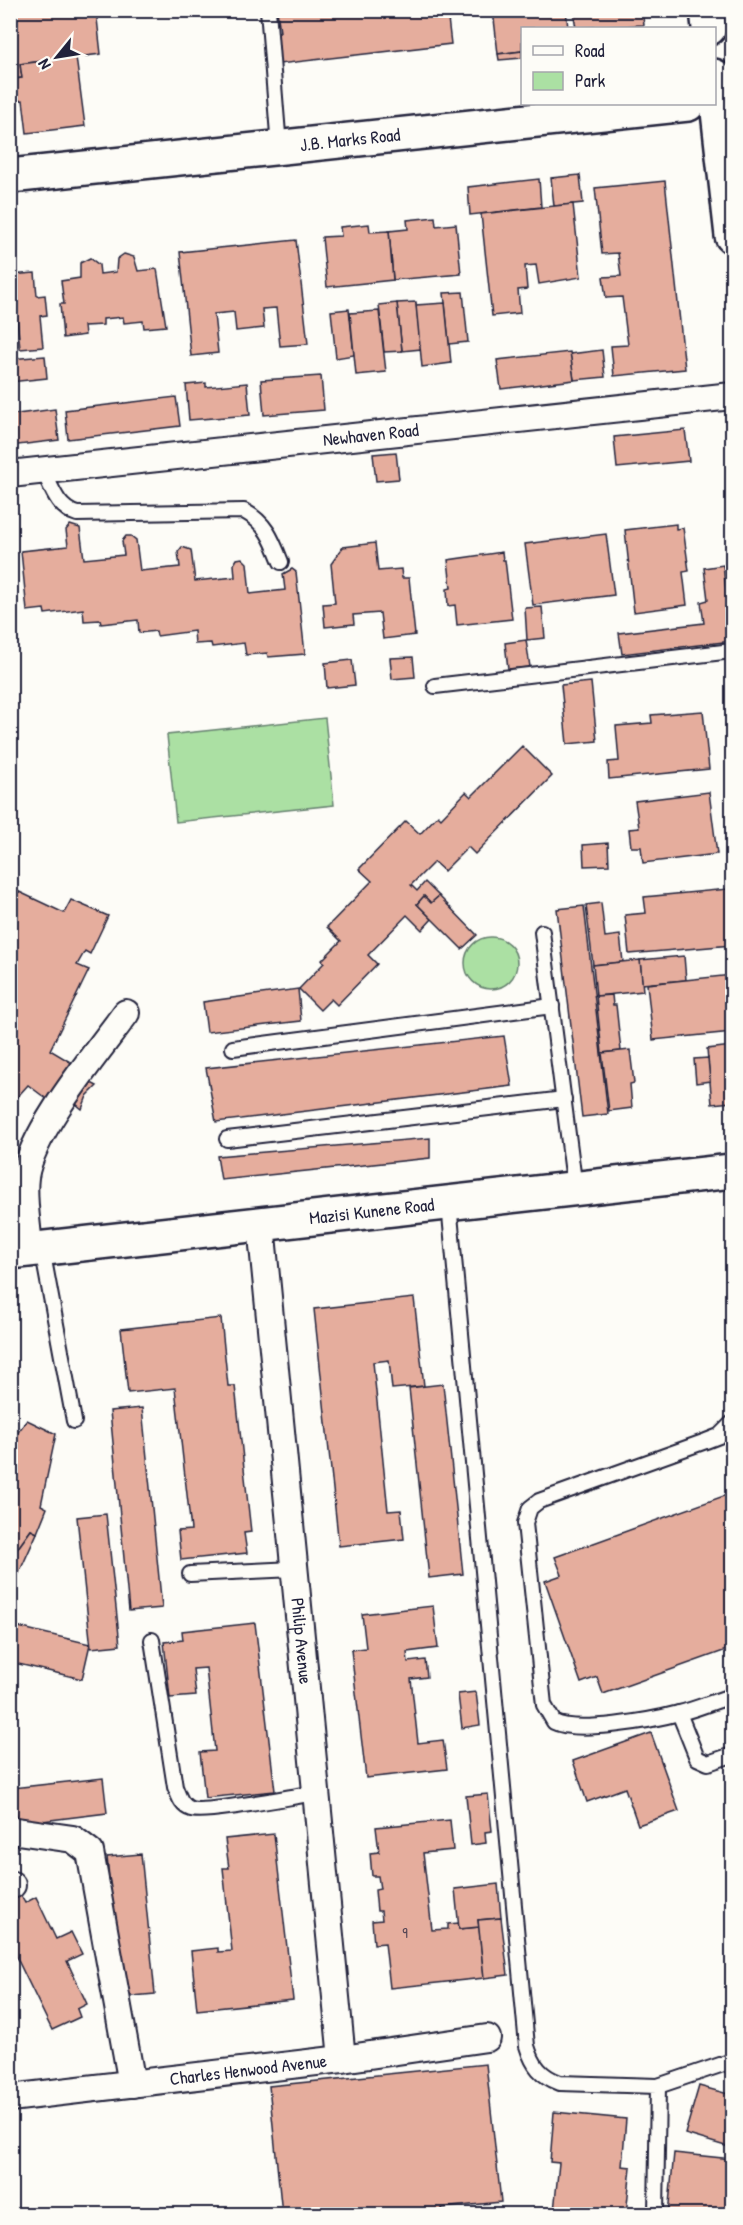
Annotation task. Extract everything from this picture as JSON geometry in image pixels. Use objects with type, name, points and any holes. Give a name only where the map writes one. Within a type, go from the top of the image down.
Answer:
[{"type":"street","points":[[707,10],[709,27]]},
{"type":"street","name":"J.B. Marks Road","points":[[10,176],[636,105]]},
{"type":"street","points":[[714,105],[732,236]]},
{"type":"street","name":"Newhaven Road","points":[[10,474],[732,396]]},
{"type":"street","points":[[27,1251],[25,1179],[30,1157],[58,1109],[126,1013]]},
{"type":"street","name":"Mazisi Kunene Road","points":[[27,1251],[732,1171]]},
{"type":"street","name":"Philip Avenue","points":[[261,1225],[342,2059]]},
{"type":"street","points":[[10,1830],[73,1839],[90,1852],[132,2084]]},
{"type":"street","name":"Charles Henwood Avenue","points":[[10,2098],[342,2059],[487,2038]]},
{"type":"lane","points":[[268,10],[279,147]]},
{"type":"lane","points":[[43,470],[59,503],[67,511],[77,514],[244,511],[258,519],[268,530],[281,562]]},
{"type":"lane","points":[[435,686],[732,651]]},
{"type":"lane","points":[[542,932],[575,1189]]},
{"type":"lane","points":[[233,1048],[552,1006]]},
{"type":"lane","points":[[227,1139],[564,1099]]},
{"type":"lane","points":[[448,1204],[527,2046],[537,2070],[546,2078],[560,2083],[658,2086],[732,2061]]},
{"type":"lane","points":[[27,1251],[74,1421]]},
{"type":"lane","points":[[732,1424],[719,1436],[539,1501],[530,1508],[525,1523],[544,1705],[554,1722],[572,1727],[632,1722],[679,1713],[732,1696]]},
{"type":"lane","points":[[190,1574],[294,1569]]},
{"type":"lane","points":[[152,1640],[175,1787],[182,1804],[191,1810],[210,1810],[316,1793]]},
{"type":"lane","points":[[679,1713],[697,1758],[708,1763],[732,1755]]},
{"type":"lane","points":[[656,2214],[658,2086]]},
{"type":"green space","points":[[325,718],[334,805],[176,822],[167,735]]},
{"type":"green space","points":[[491,937],[501,939],[509,945],[515,953],[517,963],[515,973],[509,981],[501,987],[491,989],[481,987],[473,981],[467,973],[465,963],[467,953],[473,945],[481,939]]},
{"type":"building","points":[[10,10],[96,10],[101,54],[20,64],[22,78],[10,80]]},
{"type":"building","points":[[277,10],[447,10],[451,44],[279,64],[275,32],[280,32]]},
{"type":"building","points":[[493,10],[566,10],[568,27],[521,27],[521,51],[498,54]]},
{"type":"building","points":[[573,10],[646,10],[646,17],[643,17],[644,25],[576,27]]},
{"type":"building","points":[[521,51],[521,58],[499,60],[498,54]]},
{"type":"building","points":[[76,57],[85,126],[27,133],[23,100],[16,101],[14,79],[22,78],[20,64]]},
{"type":"building","points":[[580,175],[583,203],[554,206],[551,178]]},
{"type":"building","points":[[539,179],[541,207],[470,215],[468,187]]},
{"type":"building","points":[[665,181],[685,369],[614,376],[611,346],[628,345],[622,297],[606,298],[603,277],[621,276],[618,253],[602,254],[595,188]]},
{"type":"building","points":[[573,204],[581,277],[539,284],[536,265],[525,266],[527,289],[518,290],[520,313],[492,316],[481,214]]},
{"type":"building","points":[[435,217],[436,226],[456,224],[461,274],[393,280],[389,231],[408,229],[407,220]]},
{"type":"building","points":[[369,224],[370,232],[389,231],[393,280],[327,287],[322,237],[341,236],[340,227]]},
{"type":"building","points":[[296,240],[308,344],[280,346],[276,308],[262,309],[264,328],[236,331],[234,312],[214,314],[218,353],[191,356],[180,252]]},
{"type":"building","points":[[124,254],[134,257],[138,271],[157,269],[166,326],[144,328],[143,321],[124,323],[123,317],[103,319],[103,325],[84,326],[85,335],[63,338],[60,304],[64,304],[61,281],[80,278],[80,263],[90,258],[99,265],[100,274],[116,272],[117,259]]},
{"type":"building","points":[[35,273],[37,296],[45,295],[47,315],[40,316],[43,347],[20,349],[17,318],[10,318],[10,275]]},
{"type":"building","points":[[463,292],[468,342],[449,344],[444,293]]},
{"type":"building","points":[[416,302],[421,349],[402,351],[397,303]]},
{"type":"building","points":[[397,303],[402,351],[384,352],[379,305]]},
{"type":"building","points":[[445,303],[451,363],[422,367],[416,305]]},
{"type":"building","points":[[349,309],[354,355],[336,358],[331,311]]},
{"type":"building","points":[[379,311],[386,372],[356,375],[350,313]]},
{"type":"building","points":[[602,350],[605,377],[574,380],[570,354]]},
{"type":"building","points":[[570,352],[574,380],[501,389],[497,360]]},
{"type":"building","points":[[45,356],[47,378],[10,382],[10,359]]},
{"type":"building","points":[[321,376],[324,410],[264,415],[261,380]]},
{"type":"building","points":[[206,383],[206,387],[247,383],[250,415],[189,420],[186,385]]},
{"type":"building","points":[[176,397],[180,426],[68,439],[65,410]]},
{"type":"building","points":[[55,409],[59,440],[10,446],[10,415]]},
{"type":"building","points":[[685,430],[689,461],[617,468],[614,437]]},
{"type":"building","points":[[396,452],[399,479],[376,481],[373,454]]},
{"type":"building","points":[[676,524],[676,529],[683,528],[689,571],[683,572],[687,605],[634,612],[625,530]]},
{"type":"building","points":[[70,525],[80,528],[84,559],[124,555],[122,541],[126,536],[131,536],[136,540],[140,571],[180,567],[178,552],[182,547],[191,550],[195,581],[235,577],[234,564],[237,559],[242,558],[247,563],[250,594],[285,590],[283,574],[292,569],[296,572],[305,654],[268,657],[267,653],[246,655],[244,643],[212,647],[211,643],[195,644],[194,631],[157,636],[156,631],[139,633],[138,620],[101,624],[100,620],[84,621],[83,609],[45,614],[44,609],[27,611],[21,551],[68,546],[66,530]]},
{"type":"building","points":[[606,534],[614,595],[533,605],[525,544]]},
{"type":"building","points":[[375,543],[378,571],[401,569],[402,578],[409,578],[415,635],[383,639],[380,613],[353,615],[354,624],[325,627],[323,604],[335,603],[331,564],[343,547]]},
{"type":"building","points":[[502,552],[512,619],[457,625],[455,605],[448,606],[447,589],[451,588],[448,560]]},
{"type":"building","points":[[723,565],[732,641],[622,654],[619,633],[704,623],[701,602],[708,600],[704,568]]},
{"type":"building","points":[[542,607],[545,638],[527,640],[525,608]]},
{"type":"building","points":[[526,640],[530,667],[508,669],[505,643]]},
{"type":"building","points":[[413,657],[415,677],[392,679],[390,658]]},
{"type":"building","points":[[352,660],[355,685],[327,688],[325,663]]},
{"type":"building","points":[[591,682],[597,741],[567,744],[561,685]]},
{"type":"building","points":[[703,711],[709,769],[609,779],[608,762],[619,761],[616,726],[652,723],[651,715]]},
{"type":"building","points":[[522,746],[552,776],[475,854],[468,847],[444,871],[434,862],[411,885],[417,891],[425,882],[439,896],[431,903],[424,896],[417,904],[432,919],[422,930],[407,915],[368,955],[377,964],[337,1005],[331,999],[320,1010],[299,989],[341,941],[327,927],[372,881],[359,869],[406,821],[420,834],[438,815],[441,818],[466,792],[471,797]]},
{"type":"building","points":[[709,792],[717,854],[643,863],[641,847],[631,847],[629,829],[639,828],[635,801]]},
{"type":"building","points":[[608,843],[609,865],[584,866],[583,845]]},
{"type":"building","points":[[13,889],[64,913],[71,900],[108,916],[90,954],[85,951],[77,965],[89,970],[50,1050],[72,1063],[68,1071],[48,1100],[28,1085],[10,1105],[10,894]]},
{"type":"building","points":[[728,889],[732,945],[629,954],[625,915],[646,913],[644,897]]},
{"type":"building","points":[[424,896],[431,903],[439,896],[477,935],[462,949],[417,904]]},
{"type":"building","points":[[601,903],[605,937],[620,935],[623,962],[593,965],[586,905]]},
{"type":"building","points":[[584,906],[608,1114],[582,1117],[557,909]]},
{"type":"building","points":[[684,956],[686,980],[642,984],[640,960]]},
{"type":"building","points":[[640,960],[643,991],[596,996],[593,965]]},
{"type":"building","points":[[732,975],[732,1032],[653,1040],[647,984]]},
{"type":"building","points":[[298,989],[301,1021],[207,1032],[203,1002]]},
{"type":"building","points":[[612,995],[613,1005],[616,1005],[621,1051],[602,1053],[596,996]]},
{"type":"building","points":[[504,1036],[512,1086],[216,1122],[206,1068]]},
{"type":"building","points":[[732,1046],[732,1102],[712,1104],[707,1049]]},
{"type":"building","points":[[630,1050],[634,1083],[630,1084],[632,1108],[609,1111],[602,1053]]},
{"type":"building","points":[[708,1058],[710,1081],[696,1083],[694,1059]]},
{"type":"building","points":[[68,1071],[97,1086],[87,1096],[82,1109],[58,1089]]},
{"type":"building","points":[[430,1138],[430,1158],[221,1180],[217,1156]]},
{"type":"building","points":[[414,1298],[424,1386],[392,1389],[389,1360],[373,1362],[388,1511],[401,1510],[404,1539],[339,1546],[314,1309]]},
{"type":"building","points":[[221,1318],[228,1386],[235,1386],[251,1532],[244,1533],[247,1553],[181,1560],[178,1531],[191,1530],[175,1388],[128,1393],[121,1329]]},
{"type":"building","points":[[443,1384],[463,1574],[429,1578],[409,1388]]},
{"type":"building","points":[[142,1408],[162,1608],[129,1611],[110,1411]]},
{"type":"building","points":[[27,1420],[56,1434],[41,1505],[47,1508],[37,1533],[31,1530],[10,1559],[10,1443]]},
{"type":"building","points":[[732,1493],[732,1648],[603,1694],[597,1677],[581,1683],[545,1581],[562,1575],[555,1557]]},
{"type":"building","points":[[106,1514],[120,1645],[91,1648],[77,1517]]},
{"type":"building","points":[[31,1530],[37,1533],[10,1593],[10,1559]]},
{"type":"building","points":[[433,1606],[438,1648],[407,1652],[408,1662],[425,1660],[427,1677],[411,1679],[418,1743],[443,1740],[447,1769],[366,1778],[351,1650],[366,1648],[362,1614]]},
{"type":"building","points":[[255,1623],[275,1791],[205,1798],[200,1752],[215,1751],[206,1668],[193,1669],[196,1696],[170,1698],[164,1642],[183,1640],[182,1631]]},
{"type":"building","points":[[10,1625],[90,1644],[82,1679],[10,1662]]},
{"type":"building","points":[[476,1692],[480,1725],[462,1728],[458,1694]]},
{"type":"building","points":[[651,1733],[679,1811],[638,1825],[625,1788],[587,1802],[573,1761]]},
{"type":"building","points":[[103,1778],[107,1813],[18,1824],[13,1788]]},
{"type":"building","points":[[488,1794],[492,1831],[485,1832],[486,1843],[471,1845],[466,1796]]},
{"type":"building","points":[[450,1820],[453,1850],[423,1853],[432,1930],[448,1929],[448,1924],[459,1923],[459,1929],[479,1927],[484,1978],[390,1988],[385,1943],[374,1944],[372,1921],[382,1920],[381,1911],[377,1911],[375,1890],[380,1889],[378,1876],[372,1876],[370,1853],[379,1852],[376,1827]]},
{"type":"building","points":[[274,1834],[293,2000],[197,2010],[191,1951],[218,1948],[218,1952],[232,1951],[223,1868],[229,1868],[225,1839]]},
{"type":"building","points":[[141,1854],[155,1994],[121,1997],[107,1857]]},
{"type":"building","points":[[498,1884],[501,1918],[478,1920],[479,1927],[459,1929],[455,1889]]},
{"type":"building","points":[[20,1894],[25,1903],[36,1897],[56,1939],[71,1932],[82,1954],[67,1961],[87,2004],[77,2009],[80,2017],[52,2030],[10,1944],[10,1899]]},
{"type":"building","points":[[501,1918],[508,1975],[484,1978],[478,1920]]},
{"type":"building","points":[[486,2064],[501,2202],[442,2208],[443,2214],[282,2214],[269,2086]]},
{"type":"building","points":[[699,2086],[732,2095],[732,2148],[685,2134]]},
{"type":"building","points":[[554,2112],[626,2119],[622,2166],[631,2167],[626,2214],[564,2214],[564,2212],[554,2211],[559,2163],[550,2162]]},
{"type":"building","points":[[674,2153],[732,2159],[732,2214],[668,2214]]}]
